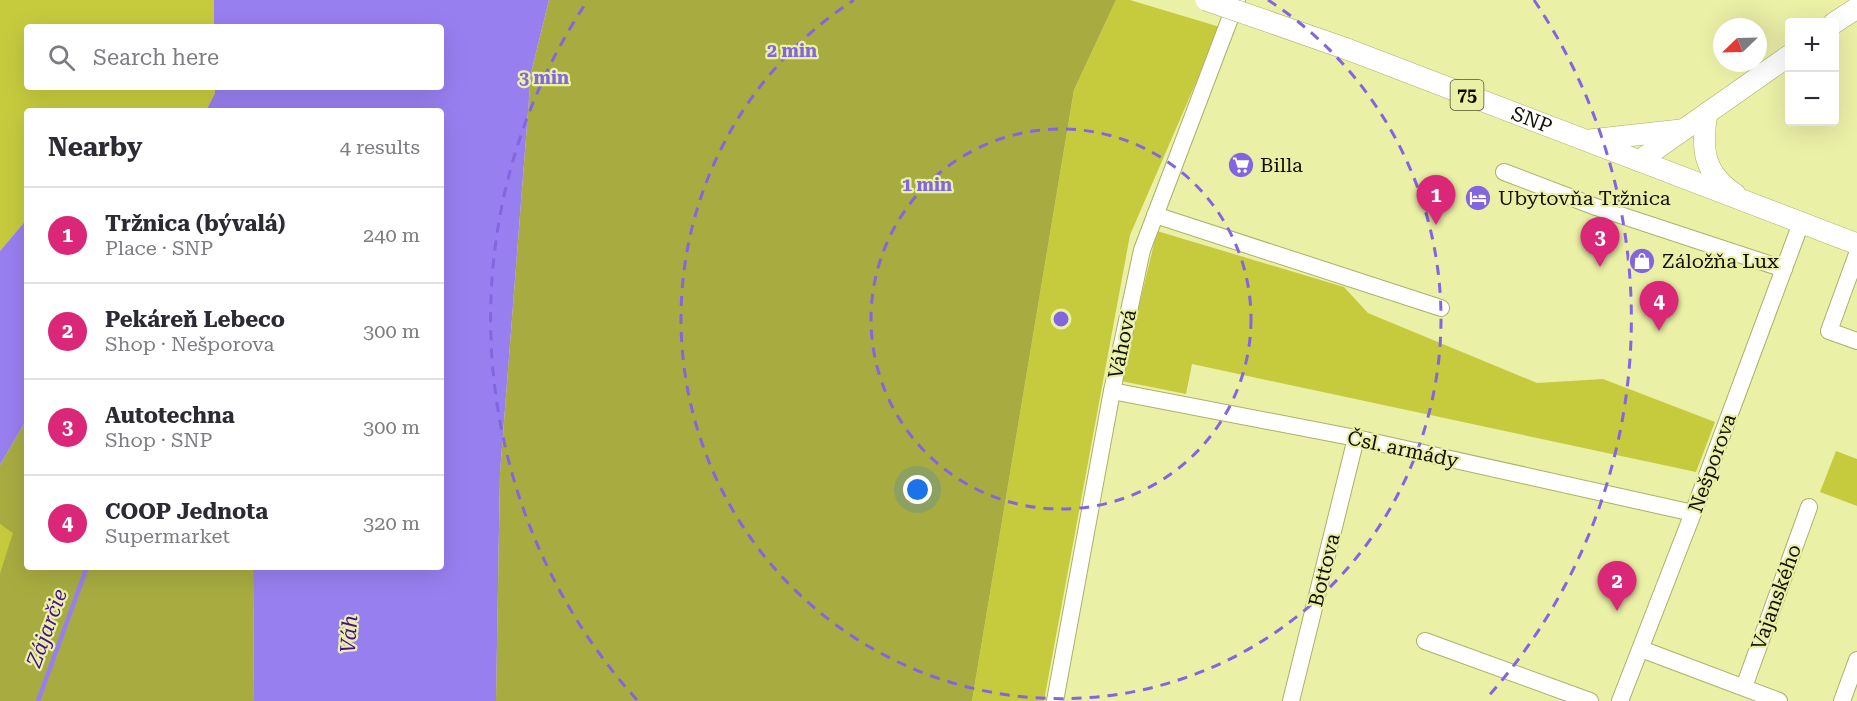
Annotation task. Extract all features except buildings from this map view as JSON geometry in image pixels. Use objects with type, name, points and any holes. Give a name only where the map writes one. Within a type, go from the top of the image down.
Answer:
[{"type":"main road","name":"SNP","points":[[1206,0],[1347,49],[1857,244]]},
{"type":"main road","points":[[1839,21],[1857,8]]},
{"type":"main road","points":[[1639,161],[1785,58]]},
{"type":"main road","points":[[1707,113],[1703,135],[1704,152],[1708,161],[1724,187],[1748,203]]},
{"type":"main road","points":[[1587,140],[1685,129]]},
{"type":"street","name":"Váhová","points":[[1054,701],[1137,267],[1237,0]]},
{"type":"street","points":[[1504,172],[1596,207],[1784,269]]},
{"type":"street","points":[[1155,215],[1441,308]]},
{"type":"street","name":"Nešporova","points":[[1620,701],[1801,223]]},
{"type":"street","points":[[1857,254],[1828,331],[1857,341]]},
{"type":"street","name":"Čsl. armády","points":[[1112,391],[1356,438],[1693,513]]},
{"type":"street","name":"Bottova","points":[[1291,701],[1356,438]]},
{"type":"street","name":"Vajanského","points":[[1744,687],[1809,507]]},
{"type":"street","points":[[1425,641],[1590,701]]},
{"type":"street","points":[[1641,649],[1779,701]]},
{"type":"street","points":[[1842,701],[1857,660]]},
{"type":"shaded area","points":[[0,0],[214,0],[214,24],[24,24],[24,90],[215,90],[215,93],[208,108],[24,108],[24,223],[0,251]]},
{"type":"shaded area","points":[[549,0],[1116,0],[1074,90],[972,701],[496,701],[500,473],[531,73]]},
{"type":"shaded area","points":[[1116,0],[1130,0],[1220,27],[1130,235],[1044,701],[972,701],[1074,90]]},
{"type":"shaded area","points":[[1157,231],[1344,287],[1368,313],[1537,383],[1603,379],[1715,422],[1696,472],[1192,364],[1186,394],[1121,381]]},
{"type":"shaded area","points":[[24,424],[24,570],[253,570],[254,701],[0,701],[0,573],[13,533],[0,524],[0,465]]},
{"type":"shaded area","points":[[1836,451],[1857,459],[1857,506],[1820,492]]},
{"type":"shaded area","points":[[0,524],[14,532],[0,573]]},
{"type":"water","name":"Váh","points":[[214,0],[549,0],[531,73],[500,473],[496,701],[254,701],[253,570],[444,570],[444,108],[208,108],[215,90],[444,90],[444,24],[214,24]]},
{"type":"water","points":[[24,223],[24,424],[0,465],[0,251]]},
{"type":"waterway","name":"Zájarčie","points":[[38,701],[86,570]]},
{"type":"place","name":"Billa","points":[[1241,165]]},
{"type":"place","name":"Ubytovňa Tržnica","points":[[1478,198]]},
{"type":"place","name":"Tržnica (bývalá)","points":[[1436,225]]},
{"type":"place","name":"Záložňa Lux","points":[[1642,261]]},
{"type":"place","name":"Autotechna","points":[[1600,267]]},
{"type":"place","name":"COOP Jednota","points":[[1659,331]]},
{"type":"place","name":"Pekáreň Lebeco","points":[[1617,611]]}]
